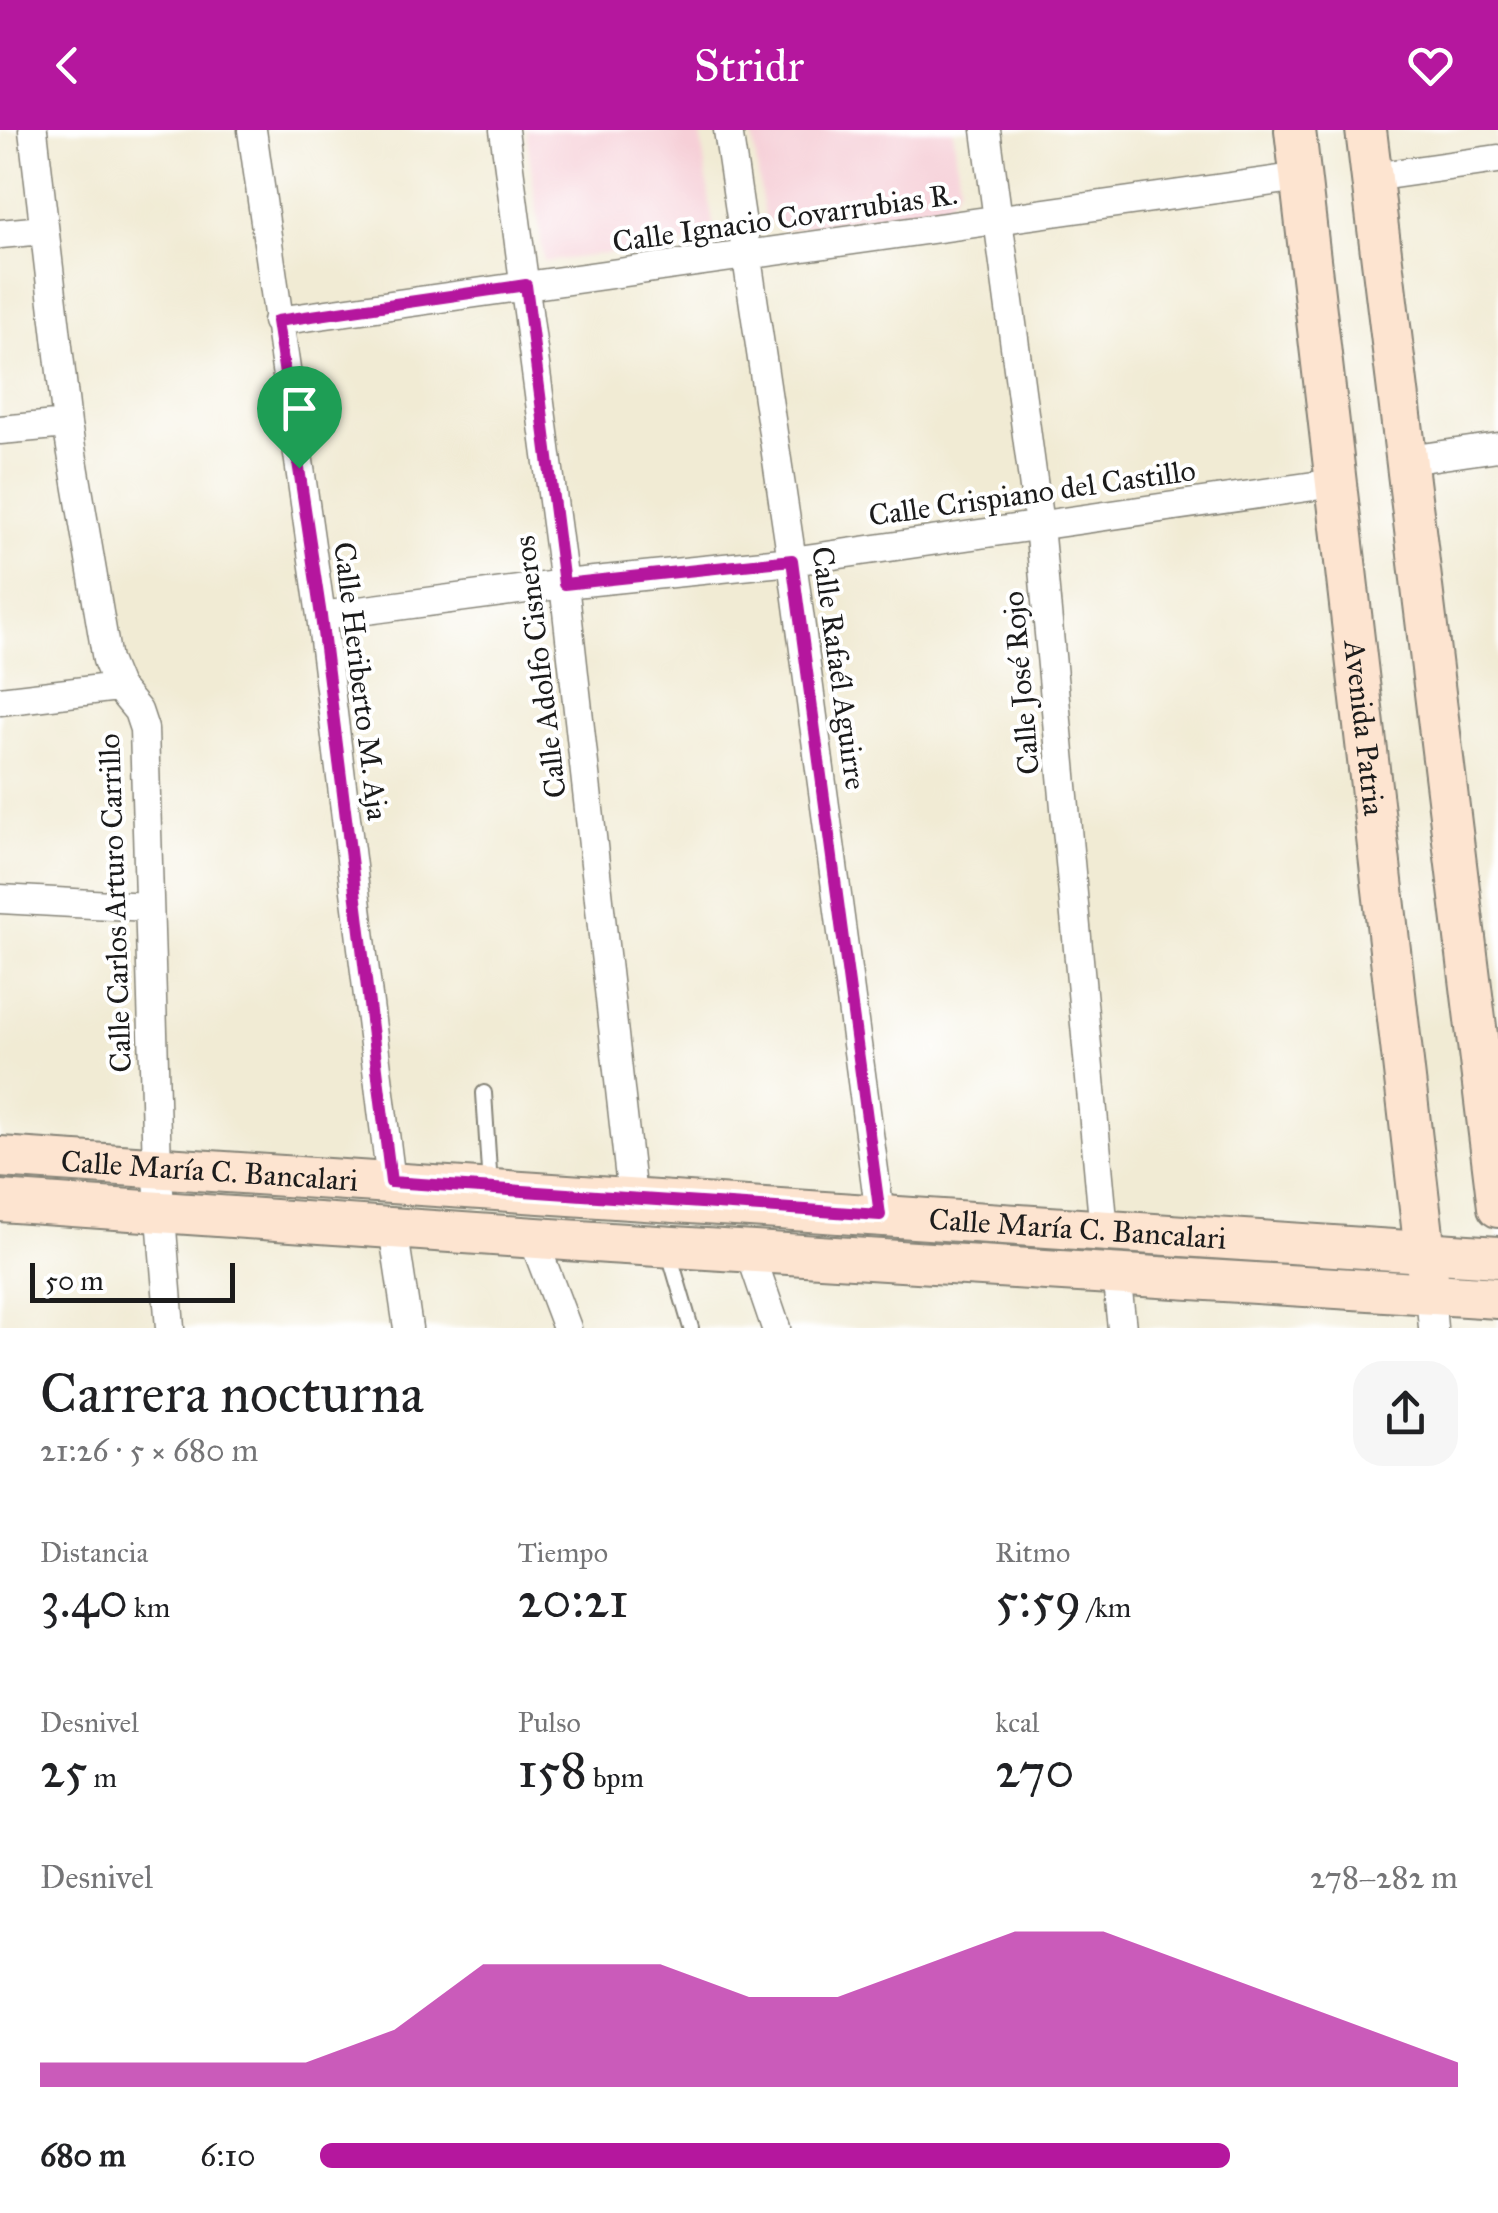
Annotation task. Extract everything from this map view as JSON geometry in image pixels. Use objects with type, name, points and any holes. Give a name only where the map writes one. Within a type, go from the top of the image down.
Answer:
[{"type":"street","name":"Calle Carlos Arturo Carrillo","points":[[34,130],[66,424],[107,660],[118,687],[138,711],[144,729],[157,1167],[170,1328]]},
{"type":"street","name":"Calle Heriberto M. Aja","points":[[252,130],[321,616],[391,1182]]},
{"type":"street","name":"Calle Adolfo Cisneros","points":[[504,130],[564,584],[632,1197]]},
{"type":"street","name":"Calle Rafaél Aguirre","points":[[728,130],[792,560],[880,1215]]},
{"type":"street","name":"Calle José Rojo","points":[[986,130],[1039,525],[1104,1231]]},
{"type":"street","name":"Avenida Patria","points":[[1295,130],[1431,1311]]},
{"type":"street","points":[[1366,130],[1498,1208]]},
{"type":"street","points":[[1372,177],[1498,159]]},
{"type":"street","name":"Calle Ignacio Covarrubias R.","points":[[277,321],[998,222],[1301,176]]},
{"type":"street","points":[[0,234],[44,230]]},
{"type":"street","points":[[0,430],[66,424]]},
{"type":"street","points":[[1408,460],[1498,447]]},
{"type":"street","name":"Calle Crispiano del Castillo","points":[[321,616],[564,584],[792,560],[1335,483]]},
{"type":"street","points":[[0,701],[118,687]]},
{"type":"street","points":[[0,899],[148,907]]},
{"type":"street","name":"Calle María C. Bancalari","points":[[0,1156],[1498,1257]]},
{"type":"street","name":"Calle María C. Bancalari","points":[[0,1202],[1116,1274],[1431,1311],[1498,1298]]},
{"type":"street","points":[[393,1228],[408,1328]]},
{"type":"street","points":[[533,1238],[567,1328]]},
{"type":"street","points":[[750,1252],[776,1328]]},
{"type":"street","points":[[1116,1274],[1122,1328]]},
{"type":"lane","points":[[484,1093],[490,1188]]},
{"type":"lane","points":[[668,1247],[691,1328]]},
{"type":"shaded area","points":[[526,130],[700,130],[715,240],[544,262]]},
{"type":"shaded area","points":[[752,130],[953,130],[960,186],[945,207],[782,230],[764,216]]},
{"type":"route","points":[[526,285],[564,584],[792,560],[880,1215],[391,1182],[299,468],[277,321],[526,285]]}]
